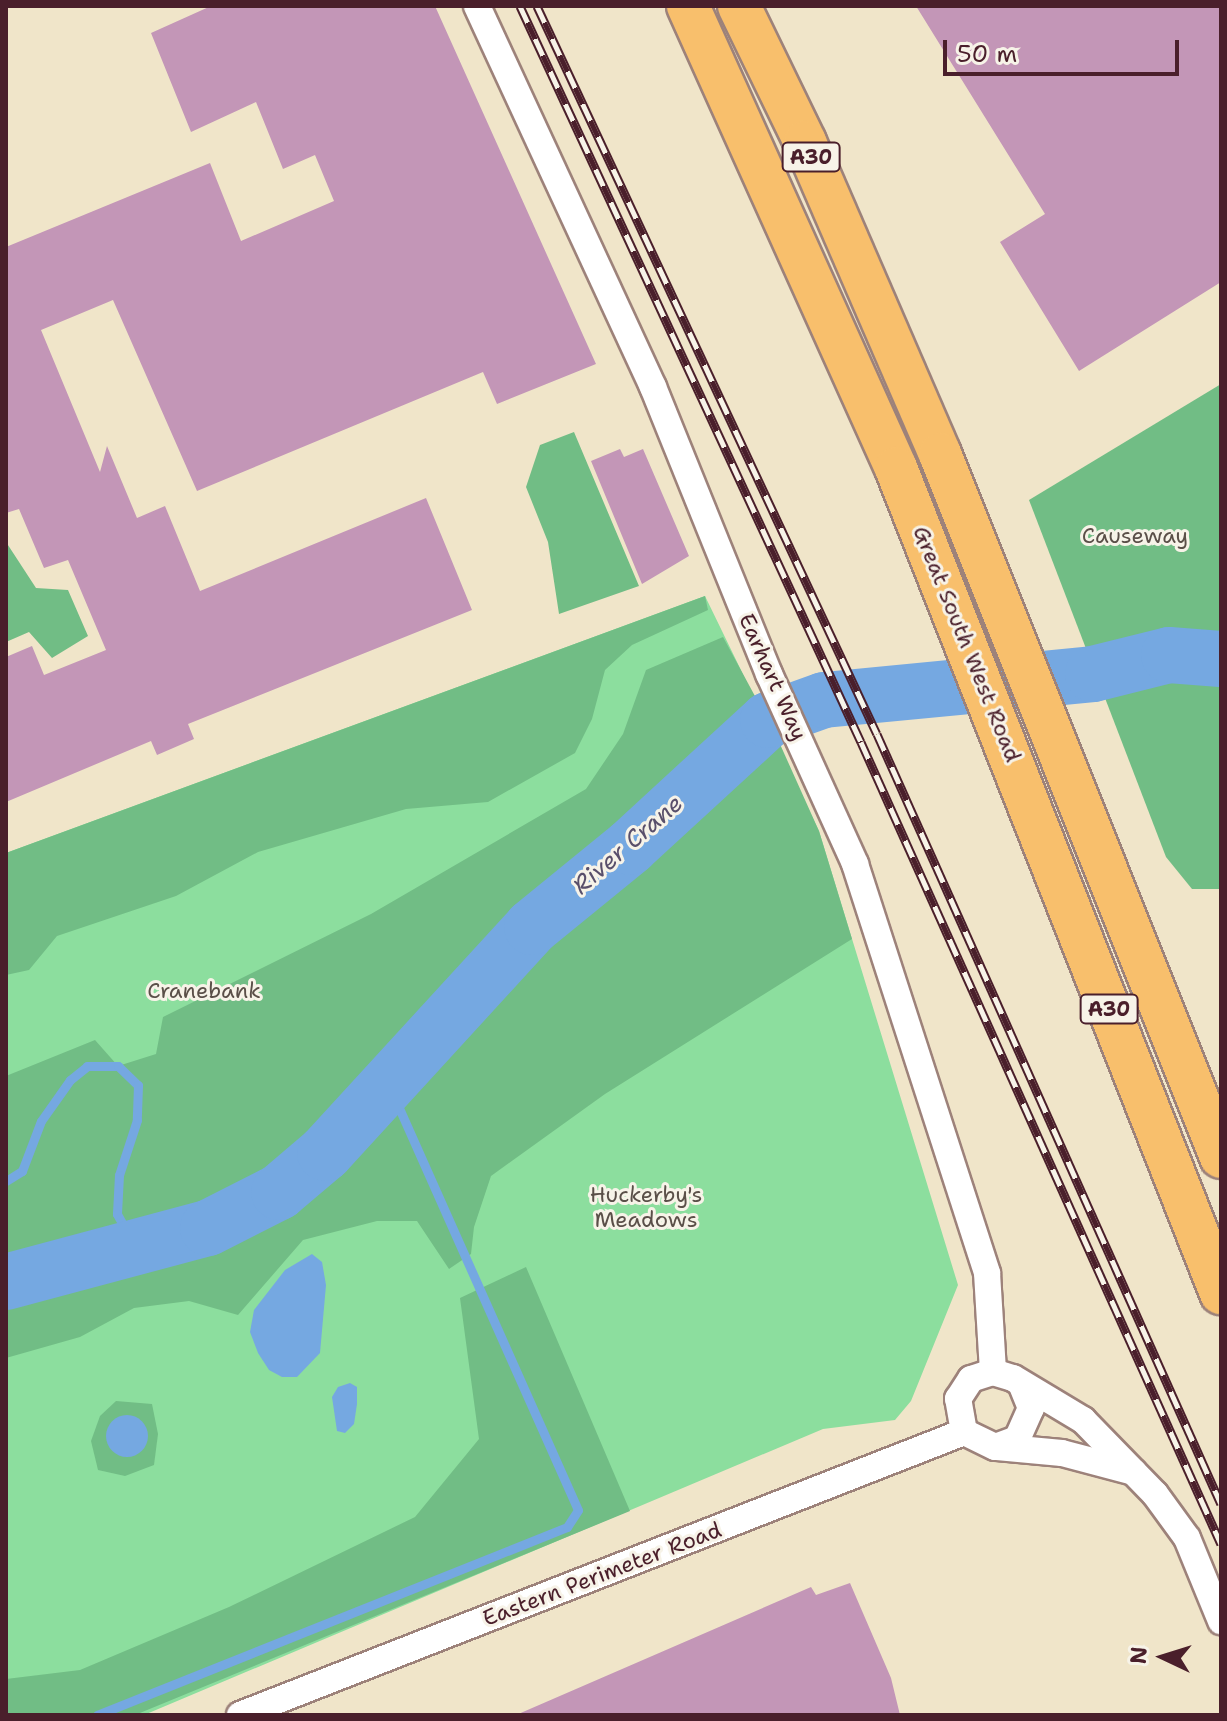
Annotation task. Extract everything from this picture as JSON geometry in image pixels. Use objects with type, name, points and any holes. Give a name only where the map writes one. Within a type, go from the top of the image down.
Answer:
[{"type":"highway","name":"Great South West Road","points":[[688,6],[801,249],[965,638],[1221,1293]]},
{"type":"highway","name":"Great South West Road","points":[[739,6],[879,309],[1221,1157]]},
{"type":"street","name":"Earhart Way","points":[[477,6],[653,387],[769,674],[808,754],[855,864],[987,1273],[993,1372]]},
{"type":"street","points":[[1134,1472],[1062,1453],[995,1447],[964,1432],[958,1399],[971,1379],[993,1372],[1083,1420],[1134,1472],[1187,1538],[1221,1621]]},
{"type":"street","points":[[995,1447],[1025,1430],[1031,1408],[1022,1386]]},
{"type":"street","name":"Eastern Perimeter Road","points":[[240,1715],[964,1432]]},
{"type":"green space","name":"Causeway","points":[[1221,384],[1221,889],[1192,889],[1166,857],[1029,500]]},
{"type":"green space","points":[[574,432],[639,586],[559,614],[548,542],[526,487],[540,445]]},
{"type":"green space","points":[[6,542],[36,588],[68,590],[88,636],[52,658],[29,632],[6,642]]},
{"type":"green space","name":"Huckerby's Meadows","points":[[705,596],[819,831],[958,1285],[911,1401],[895,1420],[823,1429],[144,1715],[6,1715],[6,853]]},
{"type":"green space","points":[[705,596],[708,610],[632,645],[605,670],[592,719],[575,753],[488,802],[406,809],[258,852],[176,896],[57,936],[29,970],[6,975],[6,853]]},
{"type":"green space","points":[[723,637],[775,733],[819,831],[852,939],[605,1094],[491,1176],[474,1227],[471,1254],[449,1269],[417,1221],[377,1221],[303,1240],[238,1315],[189,1301],[134,1308],[80,1337],[6,1358],[6,1076],[95,1040],[118,1066],[156,1054],[163,1017],[371,914],[586,789],[623,734],[646,670]]},
{"type":"green space","points":[[526,1267],[630,1511],[135,1715],[6,1715],[6,1679],[80,1670],[229,1607],[415,1517],[479,1439],[460,1298]]},
{"type":"green space","points":[[116,1401],[152,1404],[158,1434],[154,1465],[125,1476],[98,1470],[91,1441],[100,1416]]},
{"type":"water","points":[[312,1254],[322,1262],[326,1285],[320,1353],[297,1377],[282,1377],[269,1370],[258,1353],[250,1332],[254,1310],[285,1270]]},
{"type":"water","points":[[350,1383],[357,1387],[357,1404],[354,1424],[345,1433],[337,1431],[332,1397],[338,1387]]},
{"type":"water","points":[[127,1415],[142,1421],[148,1436],[142,1451],[127,1457],[112,1451],[106,1436],[112,1421]]},
{"type":"building","points":[[211,6],[435,6],[596,364],[497,404],[483,372],[197,491],[113,300],[41,330],[100,472],[107,446],[137,518],[165,506],[200,591],[426,498],[472,610],[188,724],[194,739],[157,755],[151,741],[6,802],[6,657],[32,646],[44,675],[106,650],[68,560],[44,568],[19,509],[6,513],[6,247],[210,163],[241,241],[334,201],[315,155],[283,169],[256,102],[191,132],[151,33]]},
{"type":"building","points":[[916,6],[1221,6],[1221,282],[1079,371],[1000,242],[1045,214]]},
{"type":"building","points":[[620,449],[624,457],[643,449],[689,556],[642,584],[591,461]]},
{"type":"building","points":[[850,1583],[891,1678],[900,1715],[516,1715],[811,1587],[816,1595]]},
{"type":"waterway","name":"River Crane","points":[[6,1282],[208,1228],[279,1192],[325,1153],[532,927],[630,847],[768,720],[824,700],[1093,674],[1169,655],[1221,659]]},
{"type":"waterway","name":"River Crane","points":[[6,1181],[22,1171],[41,1121],[70,1080],[87,1066],[118,1066],[138,1085],[137,1120],[119,1175],[117,1214],[135,1247]]},
{"type":"waterway","points":[[97,1715],[567,1527],[578,1510],[388,1084]]},
{"type":"railway","points":[[520,6],[861,742],[1221,1544]]},
{"type":"railway","points":[[537,6],[877,734],[1221,1504]]},
{"type":"park label","name":"Cranebank","points":[[204,991]]}]
